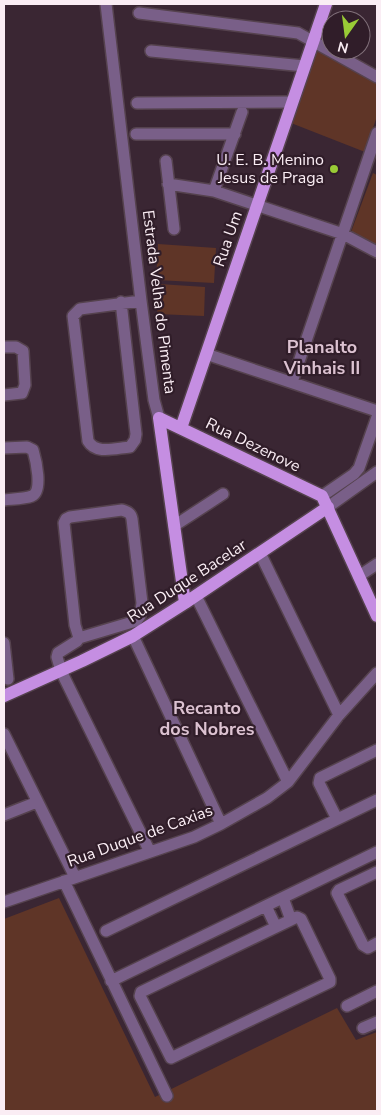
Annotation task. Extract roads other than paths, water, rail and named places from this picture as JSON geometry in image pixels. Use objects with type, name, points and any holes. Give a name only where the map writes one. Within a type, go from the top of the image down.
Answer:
[{"type":"main road","name":"Rua Um","points":[[181,428],[326,4]]},
{"type":"main road","name":"Rua Dezenove","points":[[159,418],[325,501]]},
{"type":"main road","name":"Estrada Velha do Pimenta","points":[[159,418],[185,603]]},
{"type":"main road","name":"Rua Duque Bacelar","points":[[4,696],[133,636],[260,552],[325,501]]},
{"type":"main road","points":[[325,501],[377,616]]},
{"type":"street","name":"Estrada Velha do Pimenta","points":[[106,4],[141,301],[154,400],[159,418]]},
{"type":"street","points":[[139,13],[298,33],[377,76]]},
{"type":"street","points":[[151,51],[304,66]]},
{"type":"street","points":[[137,103],[292,102]]},
{"type":"street","points":[[214,191],[242,112]]},
{"type":"street","points":[[292,382],[343,234],[372,164],[377,133]]},
{"type":"street","points":[[136,134],[234,134]]},
{"type":"street","points":[[166,161],[174,229]]},
{"type":"street","points":[[168,184],[214,191],[343,234],[377,252]]},
{"type":"street","points":[[121,302],[136,434],[135,440],[130,447],[98,450],[90,445],[88,441],[73,316],[80,309],[121,302],[141,301]]},
{"type":"street","points":[[4,347],[16,347],[23,351],[25,385],[22,392],[4,395]]},
{"type":"street","points":[[206,354],[377,411]]},
{"type":"street","points":[[325,501],[359,468],[377,417]]},
{"type":"street","points":[[4,448],[27,446],[33,450],[39,484],[35,495],[4,500]]},
{"type":"street","name":"Rua Duque Bacelar","points":[[325,501],[377,472]]},
{"type":"street","points":[[174,526],[223,494]]},
{"type":"street","points":[[79,638],[64,523],[70,517],[122,510],[128,512],[132,519],[142,603],[140,616],[136,621],[79,638],[58,653],[57,657],[61,670],[150,852]]},
{"type":"street","points":[[260,552],[339,715]]},
{"type":"street","points":[[359,576],[377,564]]},
{"type":"street","points":[[196,596],[288,782]]},
{"type":"street","points":[[133,636],[221,824]]},
{"type":"street","points":[[4,642],[8,679]]},
{"type":"street","name":"Rua Duque de Caxias","points":[[4,902],[194,837],[267,798],[288,782],[339,715],[377,673]]},
{"type":"street","points":[[4,734],[75,877]]},
{"type":"street","points":[[337,819],[319,783],[320,778],[377,750]]},
{"type":"street","points":[[106,931],[377,800]]},
{"type":"street","points":[[4,815],[37,802]]},
{"type":"street","points":[[111,981],[268,909],[282,898],[377,852]]},
{"type":"street","points":[[377,872],[339,890],[337,893],[363,945],[368,948],[377,943]]},
{"type":"street","points":[[64,881],[167,1096]]},
{"type":"street","points":[[282,898],[291,920]]},
{"type":"street","points":[[268,909],[276,927]]},
{"type":"street","points":[[297,917],[301,919],[330,982],[171,1058],[140,996],[141,992],[291,920],[297,917]]},
{"type":"street","points":[[347,1006],[377,992]]},
{"type":"street","points":[[364,1028],[377,1022]]},
{"type":"place","name":"U. E. B. Menino Jesus de Praga","points":[[334,169]]},
{"type":"district","name":"Planalto Vinhais II","points":[[322,357]]},
{"type":"district","name":"Recanto dos Nobres","points":[[207,718]]}]
